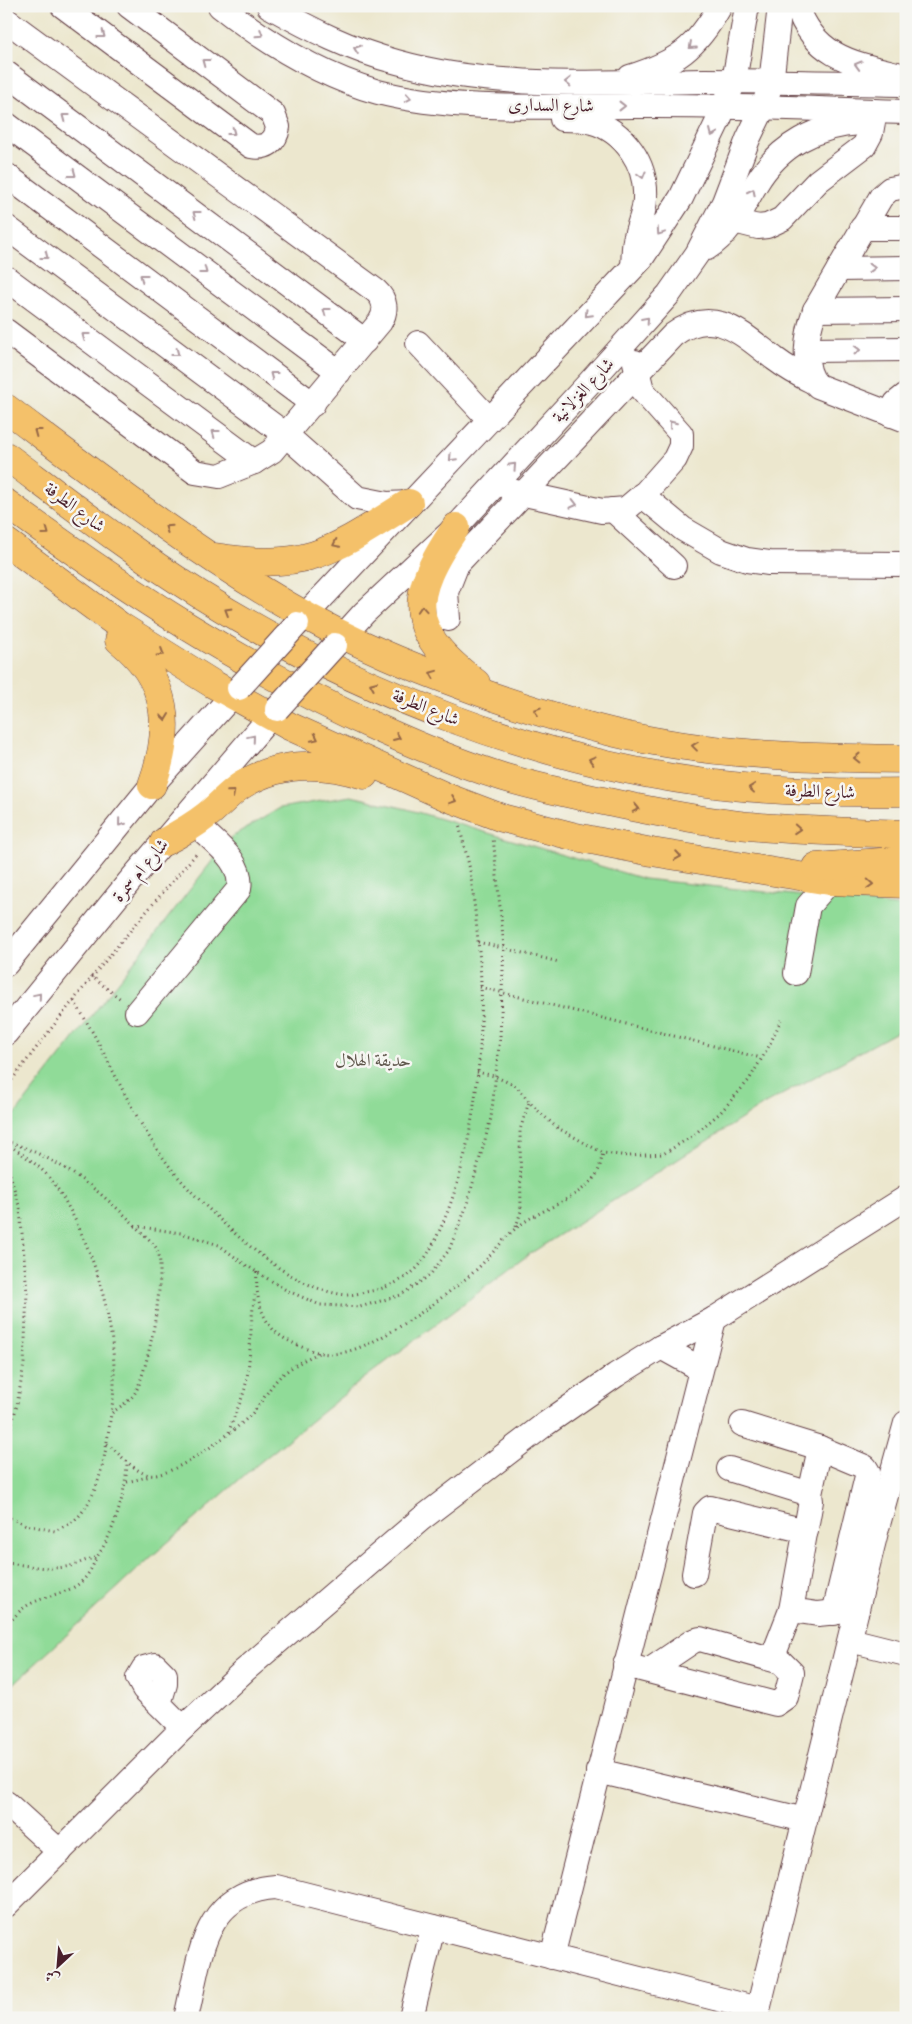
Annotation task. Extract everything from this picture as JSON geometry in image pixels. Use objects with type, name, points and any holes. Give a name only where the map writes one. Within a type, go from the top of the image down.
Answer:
[{"type":"main road","points":[[6,408],[208,556],[301,620],[340,640],[541,713],[644,739],[753,753],[824,758],[906,759]]},
{"type":"main road","name":"شارع الطرفة","points":[[6,456],[139,555],[252,626],[348,675],[459,720],[516,740],[666,777],[731,786],[819,793],[906,792]]},
{"type":"main road","name":"شارع الطرفة","points":[[6,503],[120,585],[278,681],[337,710],[451,759],[560,792],[663,813],[738,825],[906,834]]},
{"type":"main road","points":[[208,556],[248,561],[281,562],[315,555],[360,532],[409,503]]},
{"type":"main road","points":[[456,527],[437,555],[425,579],[422,598],[423,618],[426,630],[439,651],[495,697]]},
{"type":"main road","points":[[6,542],[155,650],[408,781],[502,818],[576,837],[775,873],[830,881],[906,884]]},
{"type":"main road","points":[[78,595],[98,622],[143,664],[163,704],[166,723],[161,757],[152,785]]},
{"type":"main road","points":[[164,842],[203,831],[241,786],[261,775],[280,769],[315,765],[342,768],[388,780],[408,781]]},
{"type":"main road","points":[[775,873],[906,860]]},
{"type":"street","points":[[63,6],[251,146],[263,147],[274,140],[278,126],[273,114],[129,6]]},
{"type":"street","name":"شارع السدارى","points":[[220,6],[280,47],[332,74],[366,88],[424,100],[501,105],[724,107],[906,113]]},
{"type":"street","name":"شارع السدارى","points":[[269,6],[320,34],[349,46],[422,68],[520,81],[613,83],[734,81],[906,84]]},
{"type":"street","points":[[613,83],[651,70],[681,54],[700,38],[720,6]]},
{"type":"street","points":[[6,964],[152,785],[236,691],[409,503],[634,266],[661,231],[681,198],[724,107],[734,81],[747,6]]},
{"type":"street","name":"شارع الغزلانية","points":[[274,713],[364,613],[456,527],[630,339],[669,294],[698,254],[724,202],[748,139],[763,108],[771,83],[780,6]]},
{"type":"street","points":[[798,6],[811,34],[838,57],[858,65],[906,76]]},
{"type":"street","points":[[6,20],[376,291],[385,302],[384,316],[313,404],[272,451],[254,462],[219,476],[195,472],[6,331]]},
{"type":"street","points":[[6,73],[365,341]]},
{"type":"street","points":[[501,105],[514,112],[532,117],[591,121],[601,125],[623,140],[636,158],[645,184],[643,215],[635,238],[634,266]]},
{"type":"street","points":[[698,254],[712,245],[734,222],[765,170],[786,148],[800,139],[831,126],[888,121],[906,113]]},
{"type":"street","points":[[734,222],[758,227],[775,223],[782,219],[818,181],[864,146],[871,133],[873,122]]},
{"type":"street","points":[[6,124],[339,372]]},
{"type":"street","points":[[6,176],[313,404]]},
{"type":"street","points":[[812,381],[808,366],[808,350],[809,328],[815,310],[862,228],[885,193],[896,186],[906,186]]},
{"type":"street","points":[[6,226],[286,435],[357,498],[387,504],[409,503]]},
{"type":"street","points":[[862,228],[906,228]]},
{"type":"street","points":[[839,269],[906,268]]},
{"type":"street","points":[[6,278],[254,462]]},
{"type":"street","points":[[815,310],[906,309]]},
{"type":"street","points":[[448,619],[446,592],[457,564],[673,334],[695,323],[707,322],[742,332],[784,366],[825,390],[898,417],[896,402],[906,395]]},
{"type":"street","points":[[492,488],[602,511],[626,509],[642,495],[675,459],[681,446],[680,434],[642,390],[630,339]]},
{"type":"street","points":[[418,343],[489,419]]},
{"type":"street","points":[[808,350],[906,350]]},
{"type":"street","points":[[642,495],[682,530],[721,550],[747,560],[769,563],[906,564]]},
{"type":"street","points":[[357,498],[361,517],[360,532]]},
{"type":"street","points":[[613,510],[674,566]]},
{"type":"street","name":"شارع ام سمرة","points":[[6,1033],[164,842],[274,713]]},
{"type":"street","points":[[137,1012],[240,888],[240,871],[235,863],[203,831]]},
{"type":"street","points":[[775,873],[808,906]]},
{"type":"street","points":[[796,973],[808,906],[830,881]]},
{"type":"street","points":[[6,1905],[183,1728],[302,1618],[421,1519],[544,1425],[661,1347],[714,1319],[906,1198]]},
{"type":"street","points":[[552,1957],[699,1368],[714,1319]]},
{"type":"street","points":[[661,1347],[699,1368]]},
{"type":"street","points":[[186,2018],[208,1930],[214,1920],[230,1902],[252,1891],[276,1887],[552,1957],[757,2014],[857,1610],[906,1423]]},
{"type":"street","points":[[742,1424],[820,1448],[866,1466],[868,1472],[834,1613]]},
{"type":"street","points":[[772,1659],[791,1610],[811,1501],[810,1494],[820,1448]]},
{"type":"street","points":[[729,1469],[810,1494]]},
{"type":"street","points":[[694,1574],[705,1513],[710,1508],[806,1531]]},
{"type":"street","points":[[791,1610],[818,1614],[857,1610]]},
{"type":"street","points":[[625,1665],[650,1670],[708,1688],[776,1704],[786,1697],[792,1673],[781,1662],[700,1640],[692,1641],[650,1670]]},
{"type":"street","points":[[850,1640],[906,1654]]},
{"type":"street","points":[[159,1704],[183,1728]]},
{"type":"street","points":[[598,1771],[805,1820]]},
{"type":"street","points":[[6,1803],[60,1852]]},
{"type":"street","points":[[411,2018],[433,1927]]},
{"type":"path","points":[[74,1001],[96,1035],[113,1075],[136,1119],[159,1155],[187,1187],[244,1240],[275,1265],[318,1289],[349,1295],[380,1289],[411,1274],[430,1251],[447,1216],[468,1136],[477,1072],[480,987],[478,942],[470,869],[458,819]]},
{"type":"path","points":[[6,1088],[203,831]]},
{"type":"path","points":[[137,1228],[136,1226],[180,1233],[219,1246],[286,1290],[320,1305],[360,1307],[401,1295],[430,1275],[449,1250],[466,1208],[491,1118],[494,1076],[500,1037],[504,947],[493,831]]},
{"type":"path","points":[[478,942],[559,962]]},
{"type":"path","points":[[91,976],[137,1012]]},
{"type":"path","points":[[480,987],[761,1058]]},
{"type":"path","points":[[477,1072],[494,1076],[516,1086],[529,1102],[556,1127],[603,1153],[629,1156],[663,1154],[691,1137],[720,1113],[749,1080],[781,1020]]},
{"type":"path","points":[[516,1228],[521,1204],[520,1130],[529,1102]]},
{"type":"path","points":[[6,1142],[57,1162],[76,1174],[109,1200],[158,1250],[161,1282],[156,1315],[141,1379],[132,1397],[111,1414]]},
{"type":"path","points":[[6,1142],[25,1155],[52,1181],[76,1221],[97,1274],[115,1362],[115,1393],[107,1444],[92,1497],[77,1518],[55,1531],[26,1525],[6,1516]]},
{"type":"path","points":[[256,1292],[259,1305],[268,1324],[284,1338],[309,1351],[331,1354],[352,1350],[389,1333],[420,1314],[476,1270],[516,1228],[542,1210],[582,1190],[597,1174],[603,1153]]},
{"type":"path","points":[[6,1160],[20,1209],[27,1292],[24,1364],[17,1405],[6,1445]]},
{"type":"path","points":[[228,1433],[233,1414],[244,1390],[252,1340],[251,1317],[256,1292],[257,1272]]},
{"type":"path","points":[[126,1482],[151,1476],[188,1462],[228,1433],[255,1410],[282,1374],[303,1360],[320,1352]]},
{"type":"path","points":[[107,1444],[131,1466],[151,1476]]},
{"type":"path","points":[[6,1627],[18,1612],[31,1603],[65,1593],[81,1582],[90,1572],[112,1526],[126,1482],[127,1462]]},
{"type":"path","points":[[6,1563],[52,1568],[71,1566],[86,1559],[96,1558]]},
{"type":"green space","name":"حديقة الهلال","points":[[351,796],[407,809],[644,879],[906,907],[906,1027],[765,1104],[528,1255],[362,1380],[248,1472],[151,1557],[6,1691],[6,1126],[230,838],[280,808]]}]
